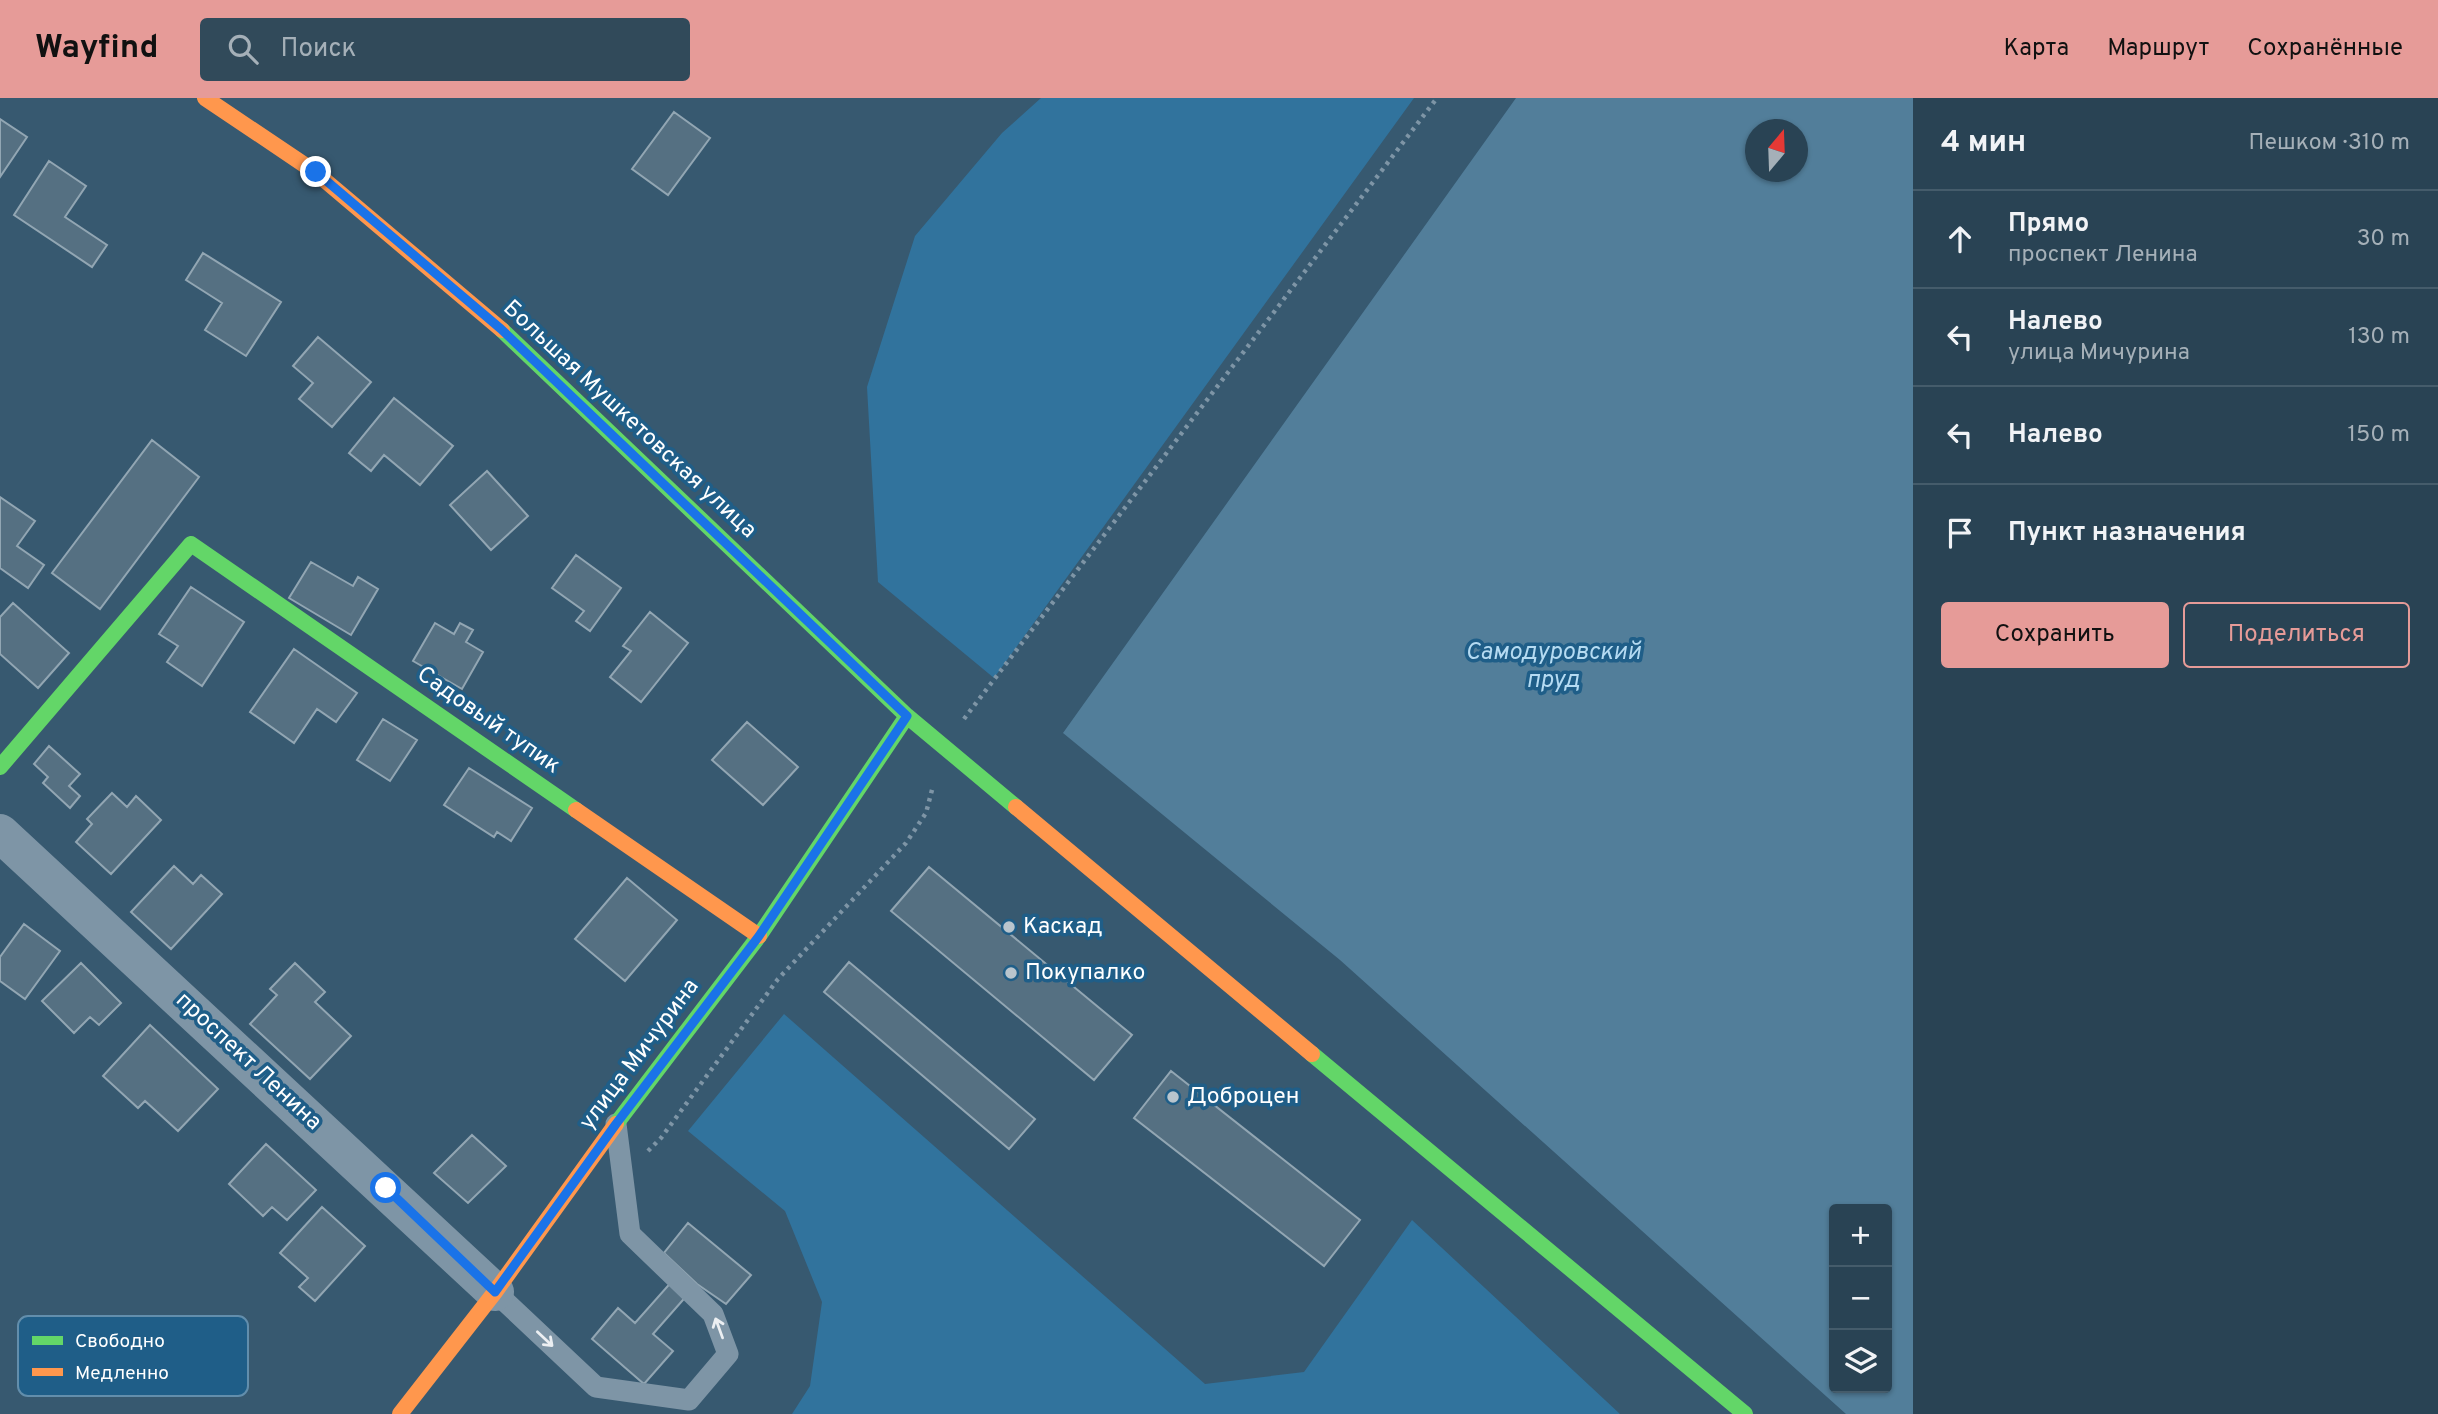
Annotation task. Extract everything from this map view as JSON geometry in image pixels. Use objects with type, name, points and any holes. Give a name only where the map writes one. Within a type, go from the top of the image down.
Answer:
[{"type":"main road","name":"Большая Мушкетовская улица","points":[[205,98],[316,172],[501,329],[907,716],[1745,1414]]},
{"type":"main road","name":"Садовый тупик","points":[[0,767],[191,544],[759,936]]},
{"type":"main road","name":"улица Мичурина","points":[[400,1414],[495,1292],[616,1124],[759,936],[907,716]]},
{"type":"street","name":"проспект Ленина","points":[[0,833],[495,1292]]},
{"type":"lane","points":[[495,1292],[596,1387],[689,1400],[728,1354],[713,1314],[630,1234],[616,1124]]},
{"type":"shaded area","points":[[1041,98],[1414,98],[994,678],[878,582],[867,387],[915,236],[1002,133]]},
{"type":"shaded area","points":[[784,1014],[1205,1384],[1304,1372],[1412,1220],[1620,1414],[792,1414],[810,1386],[822,1302],[785,1211],[688,1131]]},
{"type":"water","name":"Самодуровский пруд","points":[[1516,98],[1913,98],[1913,1414],[1846,1414],[1340,960],[1063,733]]},
{"type":"building","points":[[674,112],[710,138],[668,195],[632,169]]},
{"type":"building","points":[[0,119],[27,137],[0,177]]},
{"type":"building","points":[[49,161],[86,186],[65,217],[107,245],[92,267],[14,215]]},
{"type":"building","points":[[203,253],[281,302],[246,356],[205,330],[222,303],[186,280]]},
{"type":"building","points":[[318,337],[371,382],[332,427],[299,399],[313,383],[293,366]]},
{"type":"building","points":[[394,398],[453,446],[420,485],[384,455],[371,471],[349,453]]},
{"type":"building","points":[[152,440],[199,477],[100,609],[52,573]]},
{"type":"building","points":[[487,471],[528,516],[491,550],[450,505]]},
{"type":"building","points":[[0,497],[35,521],[17,546],[44,565],[28,588],[0,568]]},
{"type":"building","points":[[576,555],[621,588],[590,631],[576,621],[584,611],[552,588]]},
{"type":"building","points":[[311,562],[353,586],[358,577],[378,589],[351,635],[289,598]]},
{"type":"building","points":[[191,587],[244,622],[202,686],[167,662],[178,646],[159,634]]},
{"type":"building","points":[[13,603],[69,653],[38,688],[0,654],[0,617]]},
{"type":"building","points":[[650,612],[688,643],[641,702],[610,677],[631,651],[623,646]]},
{"type":"building","points":[[435,623],[454,634],[460,623],[473,630],[466,642],[483,652],[462,689],[413,661]]},
{"type":"building","points":[[294,649],[357,693],[336,722],[317,709],[294,743],[250,712]]},
{"type":"building","points":[[383,719],[417,740],[390,781],[357,760]]},
{"type":"building","points":[[747,722],[798,767],[763,805],[712,760]]},
{"type":"building","points":[[49,746],[80,774],[69,786],[80,796],[70,808],[43,783],[48,777],[34,764]]},
{"type":"building","points":[[469,768],[532,808],[511,841],[497,832],[494,837],[444,805]]},
{"type":"building","points":[[112,793],[127,807],[136,796],[161,820],[111,874],[76,842],[92,824],[87,819]]},
{"type":"building","points":[[174,866],[193,884],[201,875],[222,894],[171,949],[131,912]]},
{"type":"building","name":"Покупалко","points":[[929,867],[1132,1035],[1094,1080],[891,911]]},
{"type":"building","points":[[627,878],[677,920],[625,981],[575,939]]},
{"type":"building","points":[[24,924],[60,951],[25,999],[0,981],[0,957]]},
{"type":"building","points":[[849,962],[1035,1119],[1009,1149],[824,992]]},
{"type":"building","points":[[81,963],[121,1003],[99,1025],[90,1017],[74,1033],[42,1001]]},
{"type":"building","points":[[295,963],[325,992],[315,1002],[351,1036],[310,1079],[250,1024],[277,995],[270,989]]},
{"type":"building","points":[[150,1025],[218,1089],[178,1131],[145,1101],[138,1108],[103,1076]]},
{"type":"building","points":[[1171,1071],[1360,1220],[1324,1266],[1134,1118]]},
{"type":"building","points":[[472,1135],[506,1166],[468,1203],[434,1173]]},
{"type":"building","points":[[266,1144],[316,1190],[287,1220],[272,1207],[263,1216],[229,1184]]},
{"type":"building","points":[[322,1207],[365,1246],[315,1301],[299,1287],[308,1278],[280,1253]]},
{"type":"building","points":[[688,1223],[751,1275],[726,1304],[697,1284],[664,1253]]},
{"type":"building","points":[[682,1270],[697,1284],[653,1334],[673,1351],[644,1384],[592,1339],[618,1308],[635,1323]]},
{"type":"traffic: fast","points":[[502,330],[907,716],[1016,807]]},
{"type":"traffic: fast","points":[[0,767],[191,544],[576,810]]},
{"type":"traffic: fast","points":[[616,1124],[759,936],[907,716]]},
{"type":"traffic: fast","points":[[1312,1054],[1745,1414]]},
{"type":"traffic: slow","points":[[205,98],[315,172],[502,330]]},
{"type":"traffic: slow","points":[[1016,807],[1312,1054]]},
{"type":"traffic: slow","points":[[576,810],[759,936]]},
{"type":"traffic: slow","points":[[400,1414],[495,1292],[616,1124]]},
{"type":"place","name":"Каскад","points":[[1009,927]]},
{"type":"place","name":"Покупалко","points":[[1011,973]]},
{"type":"place","name":"Доброцен","points":[[1173,1097]]},
{"type":"route","points":[[316,172],[501,329],[907,716],[759,936],[616,1124],[495,1292],[386,1188]]}]
